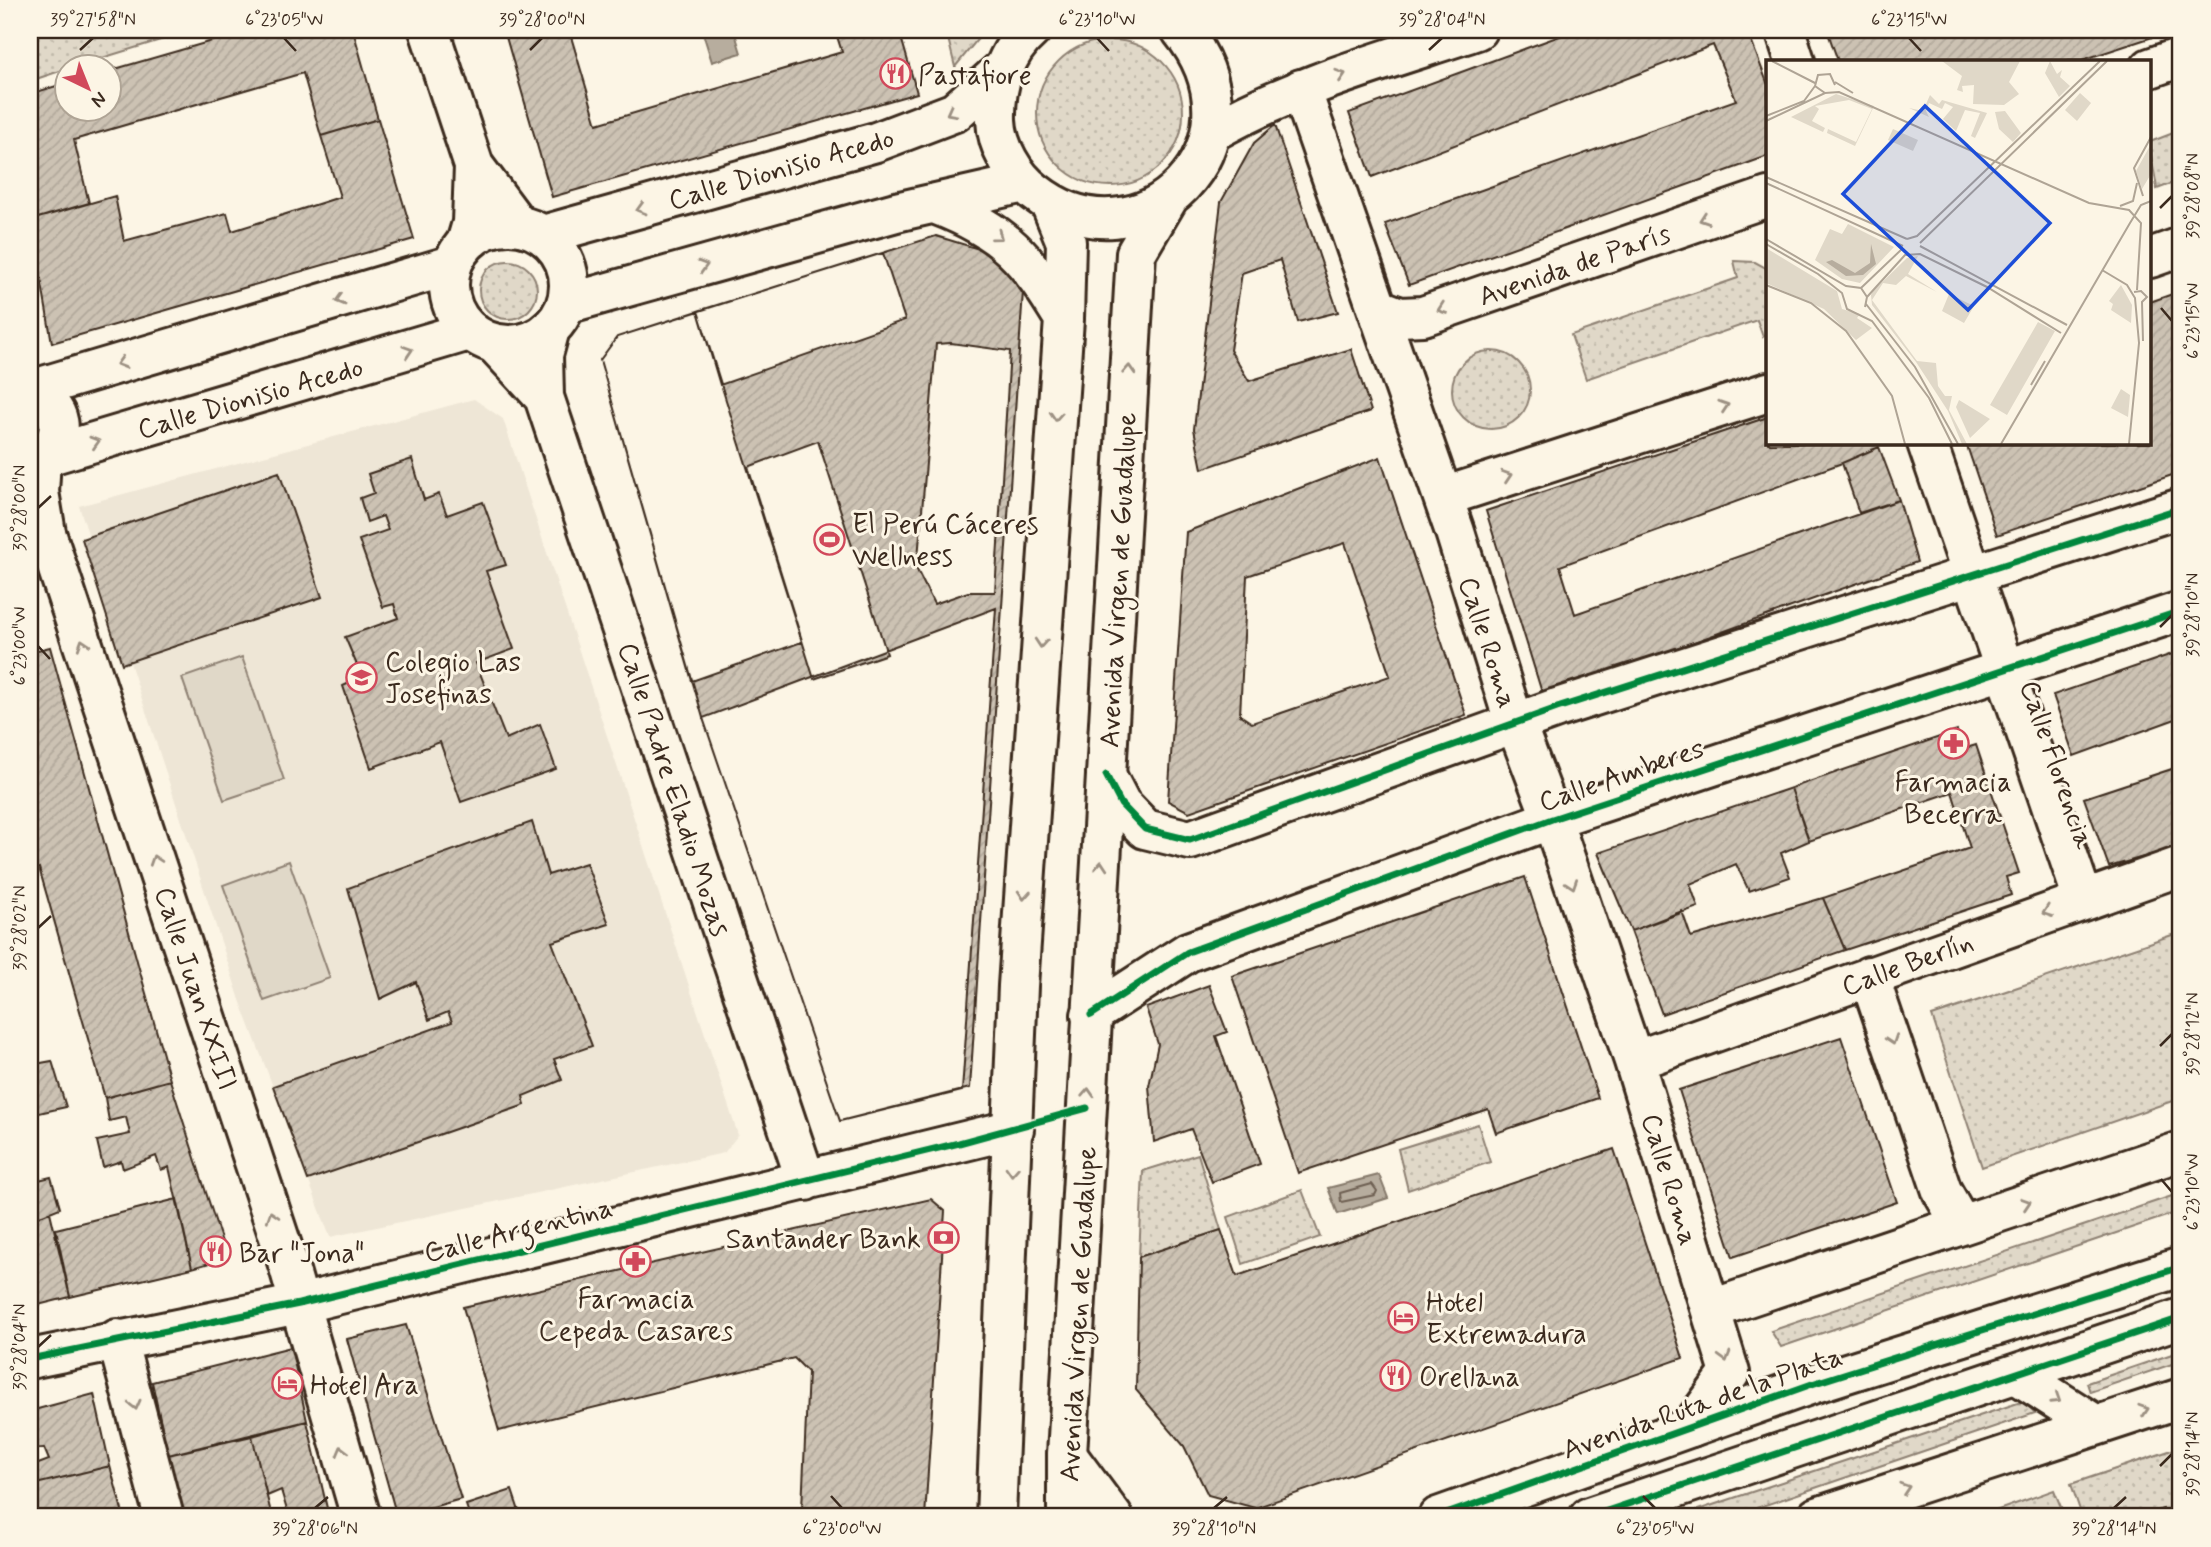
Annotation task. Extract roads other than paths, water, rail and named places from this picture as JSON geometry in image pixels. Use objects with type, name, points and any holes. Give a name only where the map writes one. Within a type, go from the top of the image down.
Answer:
[{"type":"street","points":[[429,30],[474,166],[472,223],[448,282],[450,300],[457,317],[482,337],[515,345],[533,340],[558,317],[896,212],[1037,194],[1080,215],[1111,218],[1141,212],[1169,197],[1188,179],[1203,157],[1212,132],[1214,99],[1206,66],[1181,30]]},
{"type":"street","points":[[996,1517],[1018,986],[1064,319],[1066,242],[1037,194],[1007,158],[997,129],[996,98],[1003,69],[1022,37],[1031,30]]},
{"type":"street","points":[[1212,132],[1252,109],[1301,89],[1477,30]]},
{"type":"street","points":[[1785,30],[1795,60]]},
{"type":"street","points":[[2152,67],[2181,57]]},
{"type":"street","name":"Calle Dionisio Acedo","points":[[530,230],[876,142],[956,112],[1003,69]]},
{"type":"street","name":"Calle Roma","points":[[1301,89],[1443,497],[1516,724],[1552,819],[1634,1061],[1712,1309],[1730,1373],[1691,1427]]},
{"type":"street","points":[[474,166],[530,230],[557,248],[566,265],[569,285],[558,317]]},
{"type":"street","name":"Avenida Virgen de Guadalupe","points":[[1067,1517],[1067,1455],[1091,1015],[1136,253],[1169,197]]},
{"type":"street","name":"Avenida de París","points":[[1378,309],[1400,317],[1423,316],[1766,198]]},
{"type":"street","points":[[937,205],[977,221],[1016,250],[1064,319]]},
{"type":"street","points":[[30,391],[459,252],[482,230],[500,225],[530,230]]},
{"type":"street","points":[[2152,257],[2181,247]]},
{"type":"street","name":"Calle Padre Eladio Mozas","points":[[558,317],[543,355],[544,397],[806,1181]]},
{"type":"street","name":"Calle Dionisio Acedo","points":[[33,458],[482,337]]},
{"type":"street","name":"Calle Padre Eladio Mozas","points":[[482,337],[544,397]]},
{"type":"street","name":"Calle Juan XXIII","points":[[30,391],[51,406],[59,424],[54,445],[33,458],[46,533],[299,1304],[360,1517]]},
{"type":"street","points":[[1443,497],[1766,393]]},
{"type":"street","name":"Calle Florencia","points":[[1927,444],[2084,899]]},
{"type":"street","points":[[1106,775],[1121,804],[1145,829],[1190,840],[1516,724],[2181,508]]},
{"type":"street","name":"Calle Amberes","points":[[1091,1015],[1188,952],[1552,819],[2181,611]]},
{"type":"street","name":"Calle Berlín","points":[[1634,1061],[2181,866]]},
{"type":"street","points":[[1869,976],[1942,1191],[1961,1224]]},
{"type":"street","name":"Calle Argentina","points":[[30,1359],[117,1339],[299,1304],[1014,1129]]},
{"type":"street","points":[[1712,1309],[2181,1152]]},
{"type":"street","name":"Avenida Ruta de la Plata","points":[[1438,1517],[1812,1384],[2181,1267]]},
{"type":"street","points":[[1589,1517],[2181,1318]]},
{"type":"street","points":[[117,1339],[164,1517]]},
{"type":"street","points":[[2016,1374],[2096,1425]]},
{"type":"street","points":[[1817,1517],[2181,1398]]},
{"type":"street","points":[[1067,1455],[1113,1517]]},
{"type":"water","points":[[702,30],[734,30],[741,53],[712,62]]},
{"type":"water","points":[[1379,1175],[1388,1198],[1338,1214],[1328,1188]]},
{"type":"place","name":"Pastafiore","points":[[895,74]]},
{"type":"place","name":"El Perú Cáceres Wellness","points":[[829,539]]},
{"type":"place","name":"Colegio Las Josefinas","points":[[362,677]]},
{"type":"place","name":"Farmacia Becerra","points":[[1953,744]]},
{"type":"place","name":"Santander Bank","points":[[944,1238]]},
{"type":"place","name":"Bar \"Jona\"","points":[[216,1252]]},
{"type":"place","name":"Farmacia Cepeda Casares","points":[[636,1261]]},
{"type":"place","name":"Hotel Extremadura","points":[[1403,1317]]},
{"type":"place","name":"Orellana","points":[[1396,1376]]},
{"type":"place","name":"Hotel Ara","points":[[287,1384]]}]
